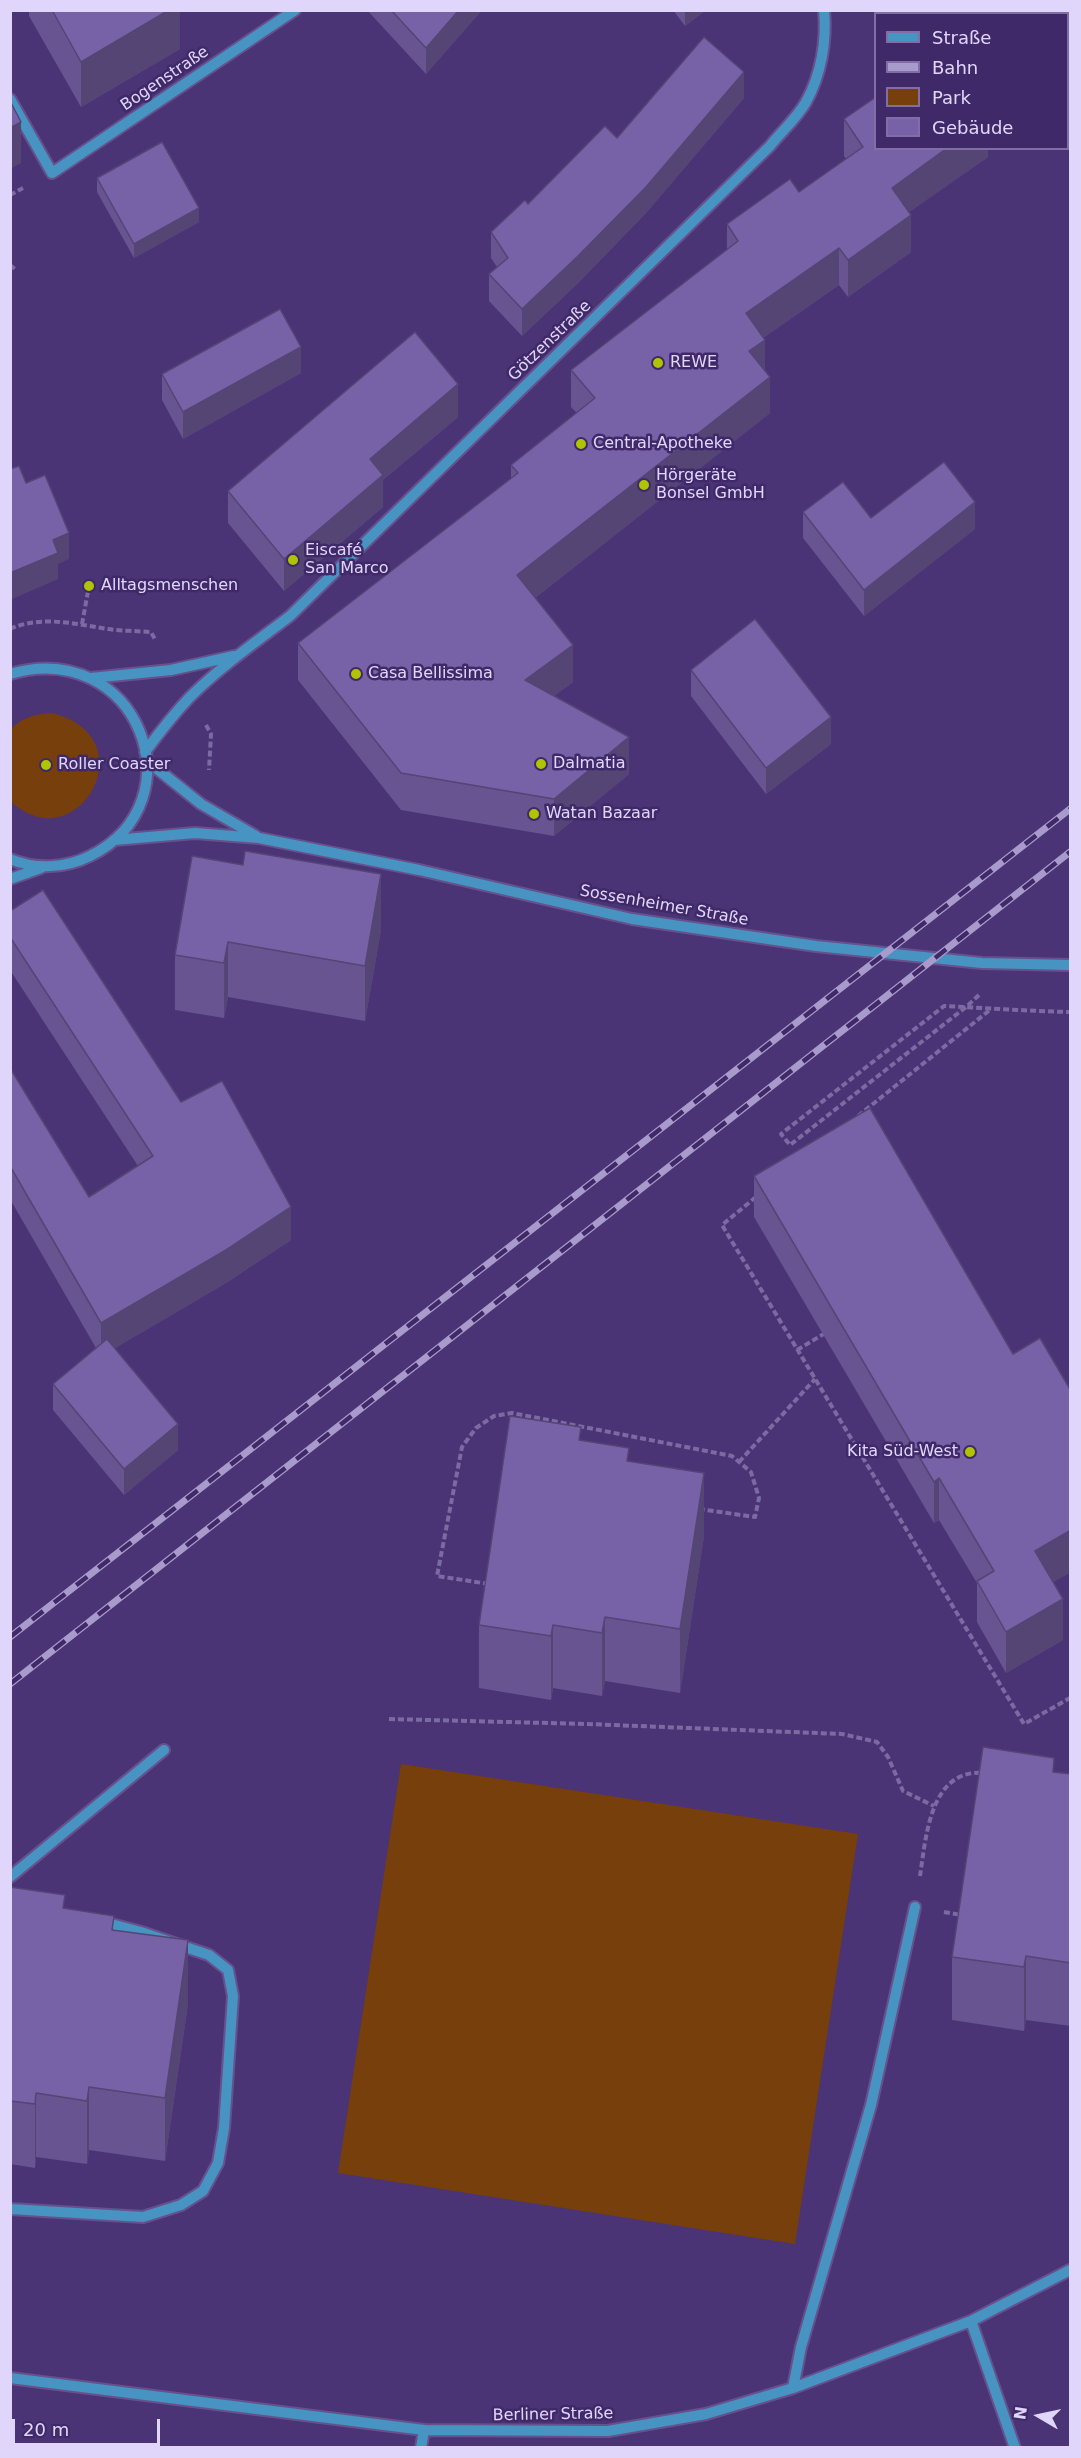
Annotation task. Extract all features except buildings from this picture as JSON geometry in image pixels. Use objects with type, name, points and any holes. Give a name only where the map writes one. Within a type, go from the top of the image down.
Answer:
[{"type":"street","name":"Bogenstraße","points":[[10,99],[52,173],[295,10]]},
{"type":"street","name":"Götzenstraße","points":[[146,756],[170,718],[191,697],[237,656],[290,616],[770,146],[805,103],[820,67],[825,23],[824,10]]},
{"type":"street","name":"Götzenstraße","points":[[92,678],[171,670],[237,656]]},
{"type":"street","points":[[10,674],[30,668],[51,668],[72,670],[92,678],[124,703],[142,734],[147,772],[142,797],[127,826],[99,852],[82,860],[44,867],[10,879]]},
{"type":"street","name":"Sossenheimer Straße","points":[[146,756],[201,804],[259,838]]},
{"type":"street","name":"Sossenheimer Straße","points":[[114,840],[195,833],[259,838],[419,870],[632,919],[816,946],[1010,965],[1071,965]]},
{"type":"street","points":[[10,859],[19,863],[44,867]]},
{"type":"street","points":[[10,1877],[164,1750]]},
{"type":"street","points":[[794,2388],[801,2347],[871,2105],[915,1907]]},
{"type":"street","points":[[10,2209],[143,2217],[181,2205],[203,2191],[218,2163],[224,2128],[233,1996],[228,1970],[209,1955],[141,1932],[85,1917]]},
{"type":"street","name":"Berliner Straße","points":[[10,2378],[424,2430],[608,2431],[706,2414],[794,2388],[971,2321],[1071,2270]]},
{"type":"street","points":[[971,2321],[1015,2448]]},
{"type":"street","points":[[421,2448],[424,2430]]},
{"type":"path","points":[[10,265],[15,269]]},
{"type":"path","points":[[82,624],[89,586]]},
{"type":"path","points":[[10,629],[21,624],[44,622],[151,632],[171,670]]},
{"type":"path","points":[[1010,965],[966,1007],[790,1145],[781,1134],[944,1006],[966,1007],[991,1010],[1071,1012]]},
{"type":"path","points":[[850,1122],[991,1010]]},
{"type":"path","points":[[758,1195],[722,1225],[1024,1724],[1071,1698]]},
{"type":"path","points":[[797,1350],[832,1329]]},
{"type":"path","points":[[739,1462],[815,1379]]},
{"type":"path","points":[[496,1585],[437,1576],[462,1447],[476,1428],[495,1416],[513,1413],[732,1456],[751,1472],[759,1498],[755,1517],[693,1508]]},
{"type":"path","points":[[389,1719],[842,1734],[876,1742],[888,1757],[903,1791],[934,1806]]},
{"type":"path","points":[[970,1916],[915,1907],[934,1806],[946,1785],[958,1775],[988,1774]]},
{"type":"green space","points":[[52,713],[81,726],[96,745],[99,768],[93,789],[79,807],[59,817],[36,816],[11,802],[11,729],[30,717]]},
{"type":"green space","points":[[401,1764],[858,1834],[795,2244],[338,2173]]},
{"type":"railway","points":[[10,1637],[1070,809]]},
{"type":"railway","points":[[10,1684],[1070,852]]},
{"type":"place","name":"REWE","points":[[658,363]]},
{"type":"place","name":"Central-Apotheke","points":[[581,444]]},
{"type":"place","name":"Hörgeräte Bonsel GmbH","points":[[644,485]]},
{"type":"place","name":"Eiscafé San Marco","points":[[293,560]]},
{"type":"place","name":"Alltagsmenschen","points":[[89,586]]},
{"type":"place","name":"Casa Bellissima","points":[[356,674]]},
{"type":"place","name":"Dalmatia","points":[[541,764]]},
{"type":"place","name":"Roller Coaster","points":[[46,765]]},
{"type":"place","name":"Watan Bazaar","points":[[534,814]]},
{"type":"place","name":"Kita Süd-West","points":[[970,1452]]}]
